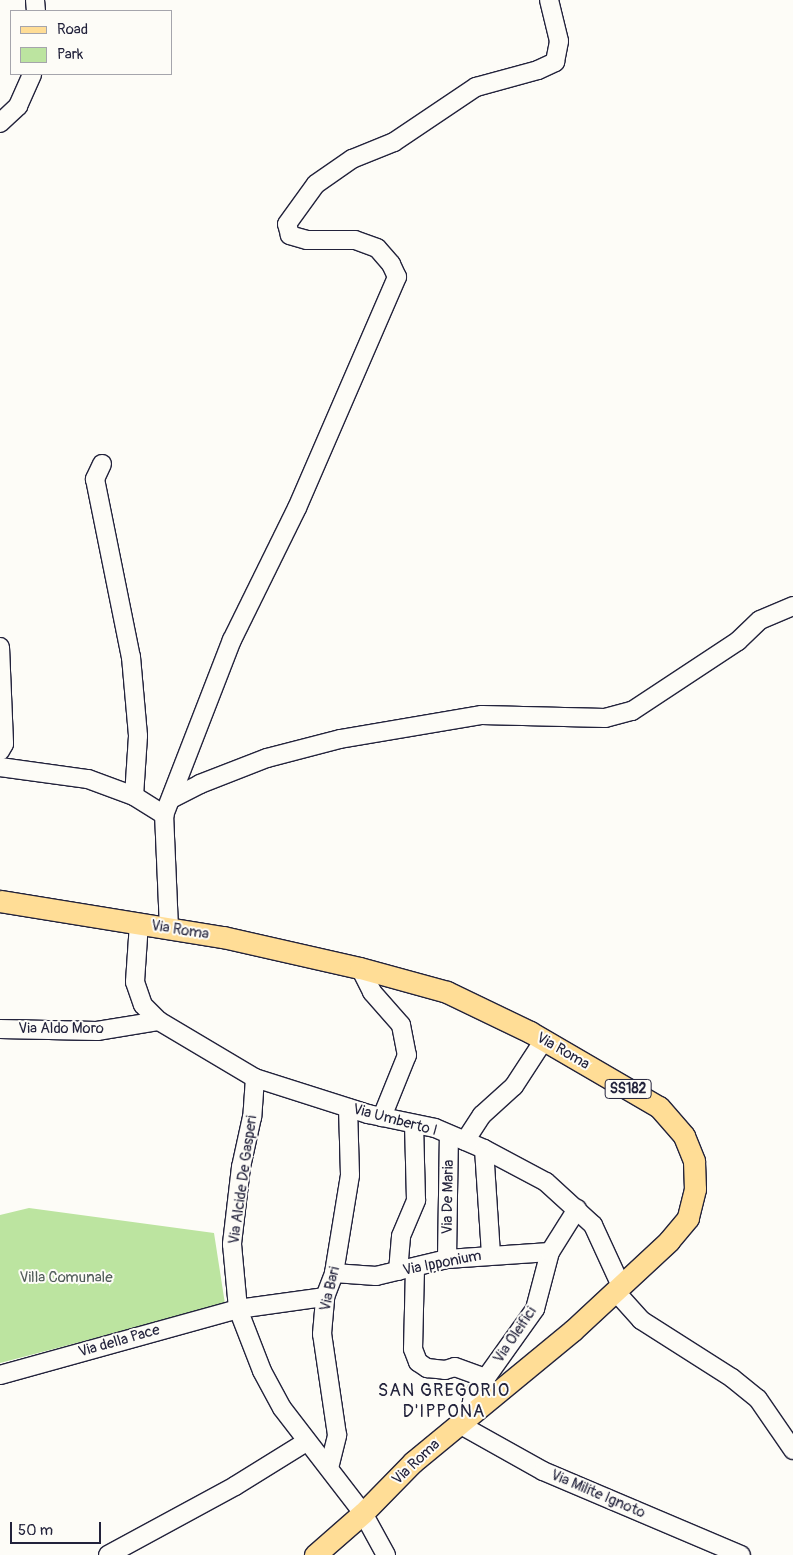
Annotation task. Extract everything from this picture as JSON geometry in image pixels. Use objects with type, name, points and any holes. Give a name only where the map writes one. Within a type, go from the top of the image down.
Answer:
[{"type":"main road","name":"Via Roma","points":[[0,901],[169,928],[360,968],[447,992],[544,1040],[659,1107],[684,1136],[694,1161],[695,1189],[688,1218],[669,1241],[618,1289],[413,1462],[363,1513],[315,1555]]},
{"type":"street","points":[[169,928],[167,807],[232,640],[297,508],[397,277],[391,264],[377,248],[355,240],[307,240],[290,235],[287,224],[316,184],[352,159],[394,142],[476,87],[538,70],[555,62],[559,41],[549,0]]},
{"type":"street","points":[[0,123],[18,106],[32,75]]},
{"type":"street","points":[[102,464],[95,479],[131,657],[138,736],[134,796]]},
{"type":"street","points":[[167,807],[200,784],[267,758],[340,739],[482,715],[605,718],[632,712],[738,641],[760,620],[793,606]]},
{"type":"street","points":[[0,647],[4,744],[0,751]]},
{"type":"street","points":[[0,767],[88,779],[167,807]]},
{"type":"street","points":[[139,923],[135,982],[143,1005],[159,1021],[255,1078]]},
{"type":"street","points":[[360,968],[372,992],[401,1025],[408,1055],[382,1117]]},
{"type":"street","name":"Via Aldo Moro","points":[[0,1029],[97,1031],[159,1021]]},
{"type":"street","points":[[457,1138],[514,1086],[544,1040]]},
{"type":"street","name":"Via Umberto I","points":[[255,1078],[348,1108],[414,1124],[457,1138],[484,1149],[546,1182],[593,1226],[618,1289],[641,1320],[732,1378],[758,1399],[793,1450]]},
{"type":"street","name":"Via Alcide De Gasperi","points":[[255,1078],[252,1117],[241,1168],[232,1244],[238,1309],[262,1371],[306,1442],[329,1468],[363,1513],[386,1555]]},
{"type":"street","name":"Via Bari","points":[[329,1468],[337,1435],[322,1334],[325,1297],[334,1273],[350,1175],[348,1108]]},
{"type":"street","points":[[414,1124],[416,1200],[401,1236],[407,1270],[413,1349],[418,1362],[428,1368],[445,1370],[454,1367],[486,1378]]},
{"type":"street","name":"Via De Maria","points":[[447,1259],[457,1138]]},
{"type":"street","points":[[484,1149],[491,1254]]},
{"type":"street","name":"Via Oleifici","points":[[465,1419],[473,1396],[534,1309],[550,1252],[577,1210]]},
{"type":"street","name":"Via Ipponium","points":[[334,1273],[376,1276],[447,1259],[491,1254],[550,1252]]},
{"type":"street","name":"Via della Pace","points":[[0,1375],[238,1309],[325,1297]]},
{"type":"street","name":"Via Milite Ignoto","points":[[465,1419],[544,1471],[702,1547],[741,1555]]},
{"type":"street","points":[[108,1555],[235,1486],[306,1442]]},
{"type":"green space","name":"Villa Comunale","points":[[29,1208],[214,1233],[225,1304],[0,1363],[0,1215]]},
{"type":"district","name":"SAN GREGORIO D'IPPONA","points":[[444,1402]]}]
